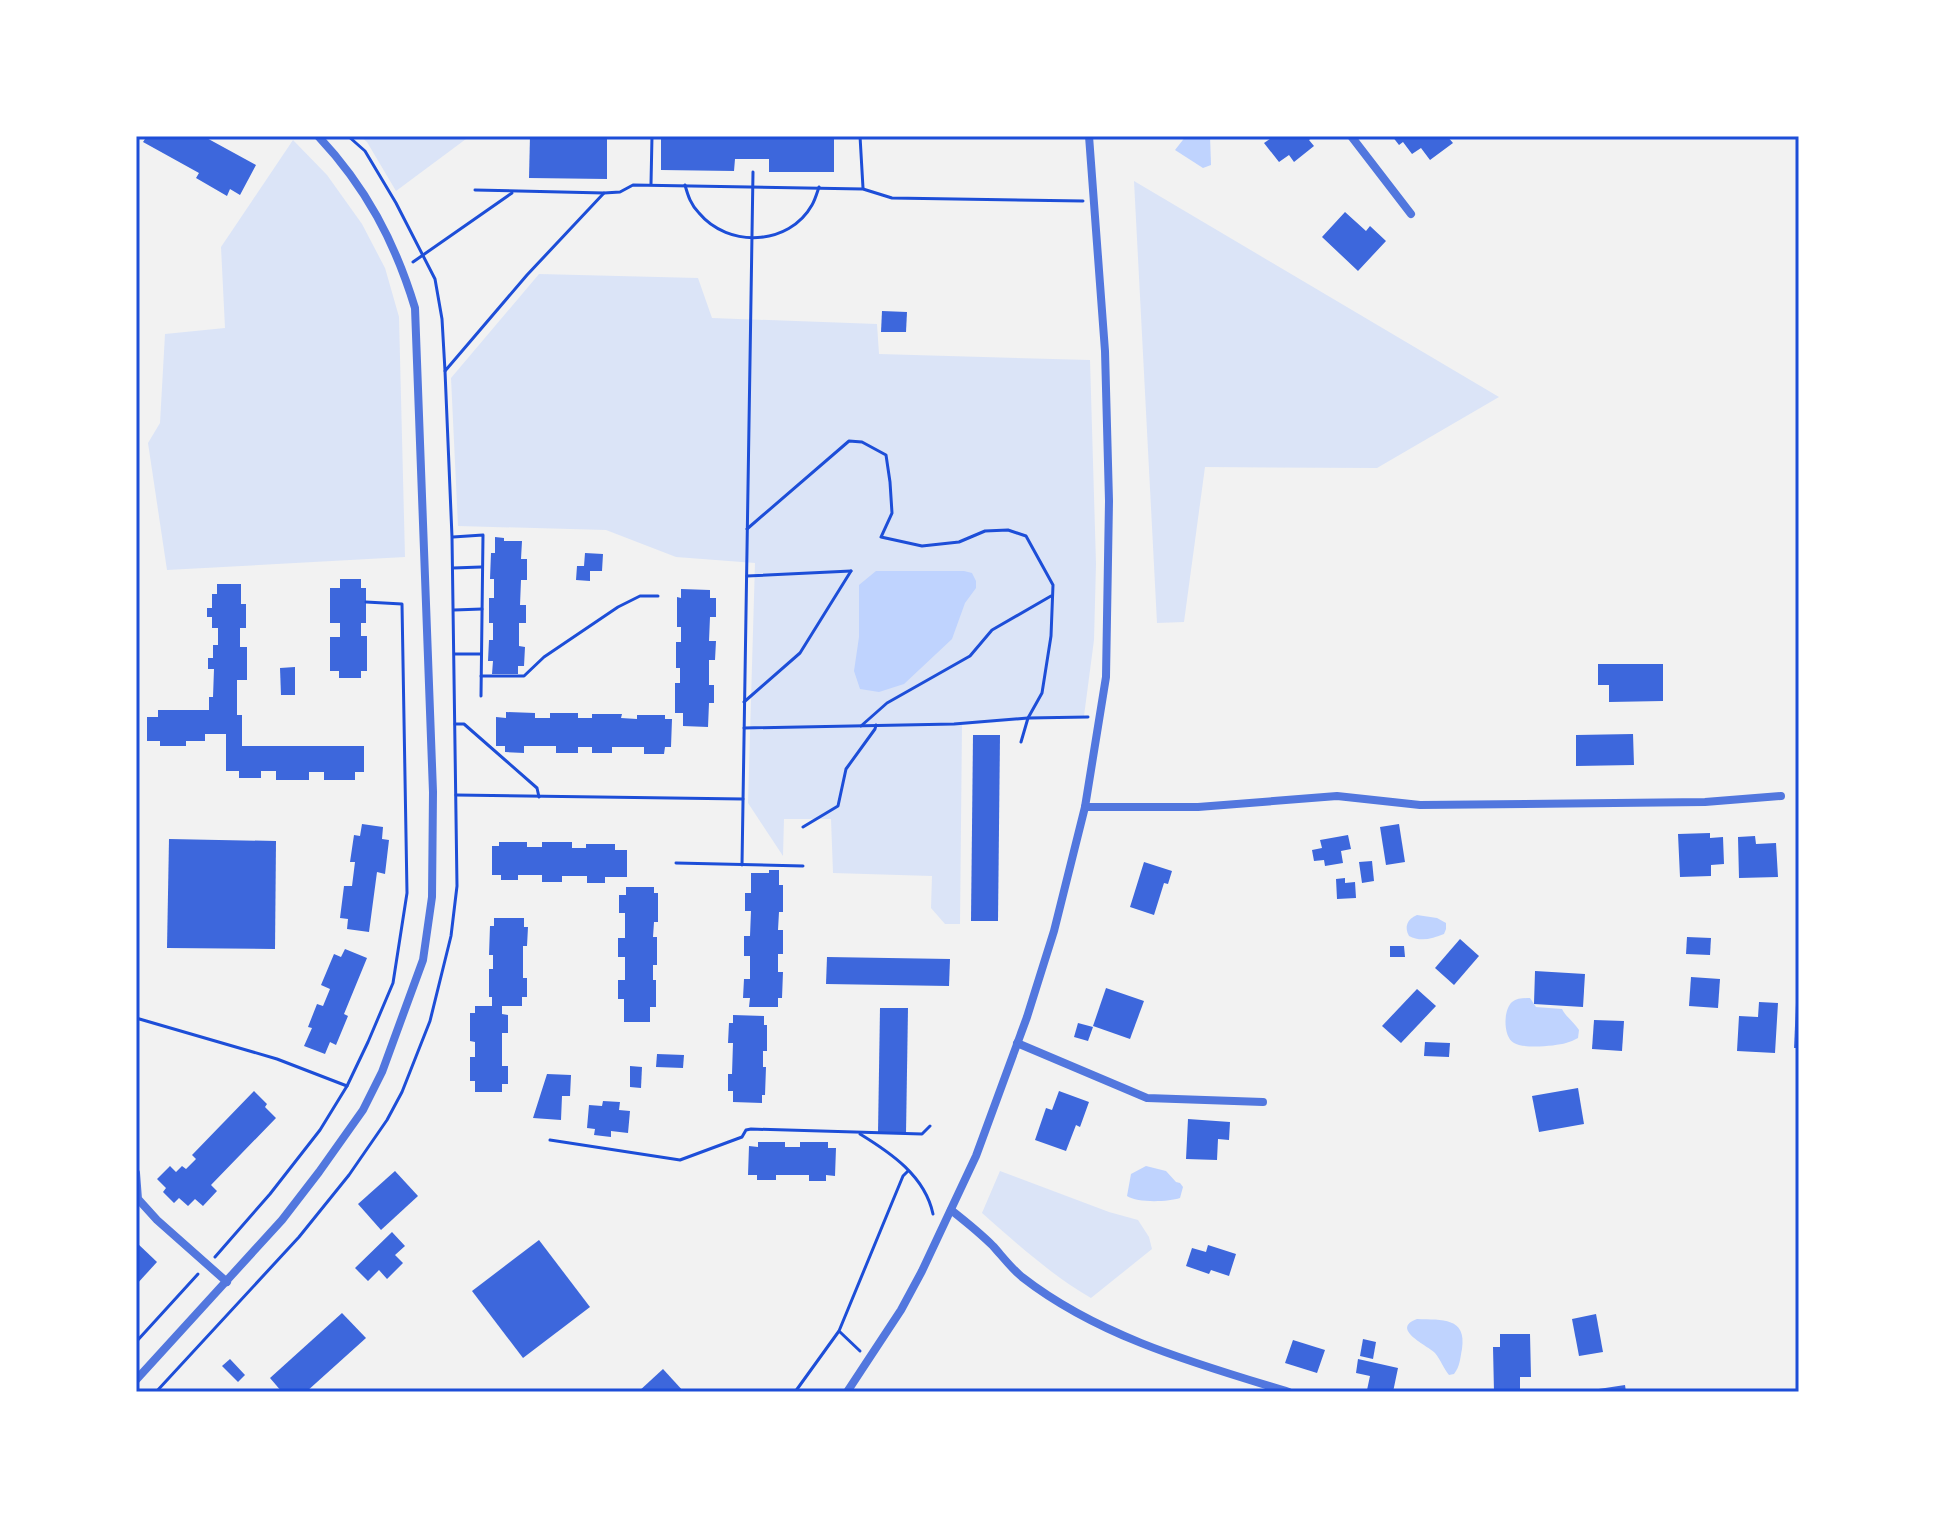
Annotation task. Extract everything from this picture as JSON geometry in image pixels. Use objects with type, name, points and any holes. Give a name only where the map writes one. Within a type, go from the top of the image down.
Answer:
[{"type":"street","points":[[136,1380],[282,1220],[363,1110],[382,1072],[423,960],[432,897],[433,792],[415,308],[403,268],[377,216],[350,171],[318,136]]},
{"type":"street","points":[[847,1392],[901,1310],[976,1156],[1054,931],[1085,807],[1107,663],[1109,501],[1105,351],[1089,136]]},
{"type":"street","points":[[1351,136],[1411,214]]},
{"type":"street","points":[[1085,807],[1198,807],[1337,796],[1420,805],[1705,802],[1781,796]]},
{"type":"street","points":[[1017,1043],[1147,1098],[1263,1102]]},
{"type":"street","points":[[136,1173],[138,1199],[227,1282]]},
{"type":"street","points":[[951,1210],[984,1238],[1019,1275],[1082,1316],[1146,1344],[1289,1392]]},
{"type":"path","points":[[156,1392],[299,1237],[387,1120],[402,1092],[430,1021],[451,936],[457,886],[455,654],[442,319],[435,279],[424,255],[365,151],[348,136]]},
{"type":"path","points":[[651,185],[652,136]]},
{"type":"path","points":[[860,136],[863,189]]},
{"type":"path","points":[[742,865],[753,172]]},
{"type":"path","points":[[475,190],[604,193],[620,192],[633,185],[819,187],[863,189],[892,198],[1095,202]]},
{"type":"path","points":[[685,185],[691,202],[708,222],[729,234],[752,238],[784,232],[811,207],[819,187]]},
{"type":"path","points":[[403,268],[514,192]]},
{"type":"path","points":[[445,371],[527,275],[604,193]]},
{"type":"path","points":[[747,529],[849,441],[862,442],[886,455],[892,513],[881,537],[922,546],[959,542],[985,531],[1008,530],[1026,536],[1053,585],[1053,595],[1051,636],[1042,693],[1028,718],[1021,742]]},
{"type":"path","points":[[452,537],[483,535],[481,696]]},
{"type":"path","points":[[453,568],[483,567]]},
{"type":"path","points":[[744,702],[800,653],[851,571],[746,576]]},
{"type":"path","points":[[861,726],[887,703],[970,656],[992,630],[1053,595]]},
{"type":"path","points":[[481,676],[524,676],[544,657],[618,607],[640,596],[658,596]]},
{"type":"path","points":[[136,1342],[270,1194],[309,1145],[347,1086],[393,983],[407,893],[402,604],[366,602]]},
{"type":"path","points":[[454,610],[482,609]]},
{"type":"path","points":[[455,654],[481,654]]},
{"type":"path","points":[[744,728],[954,724],[1028,718],[1100,717]]},
{"type":"path","points":[[455,724],[464,724],[537,788],[539,797]]},
{"type":"path","points":[[803,827],[838,806],[846,769],[876,725]]},
{"type":"path","points":[[456,795],[743,799]]},
{"type":"path","points":[[676,863],[803,866]]},
{"type":"path","points":[[136,1018],[277,1059],[347,1086]]},
{"type":"path","points":[[550,1140],[680,1160],[742,1137],[746,1130],[751,1129],[922,1134],[930,1126]]},
{"type":"path","points":[[859,1133],[893,1154],[924,1189],[931,1203],[938,1237]]},
{"type":"path","points":[[795,1392],[839,1331],[903,1176],[908,1171]]},
{"type":"path","points":[[839,1331],[869,1359]]},
{"type":"shaded area","points":[[360,136],[470,136],[396,191],[367,142]]},
{"type":"shaded area","points":[[293,140],[327,175],[362,224],[385,268],[399,317],[405,557],[167,570],[148,443],[160,423],[165,334],[225,328],[221,247]]},
{"type":"shaded area","points":[[1134,181],[1499,397],[1377,468],[1205,467],[1184,622],[1157,623]]},
{"type":"shaded area","points":[[539,274],[698,278],[712,318],[877,324],[879,354],[1090,360],[1096,564],[1094,640],[1084,716],[962,725],[960,924],[945,924],[931,908],[932,876],[833,873],[831,819],[784,819],[783,856],[748,803],[755,563],[676,557],[606,530],[458,526],[451,378]]},
{"type":"shaded area","points":[[1000,1171],[1138,1220],[1149,1237],[1152,1249],[1091,1298],[1048,1269],[982,1213]]},
{"type":"water","points":[[1186,136],[1210,136],[1211,165],[1203,168],[1175,150]]},
{"type":"water","points":[[876,571],[964,571],[972,573],[976,581],[976,588],[965,603],[952,639],[904,684],[879,692],[860,689],[854,671],[859,637],[859,585]]},
{"type":"water","points":[[1417,915],[1437,918],[1446,923],[1444,934],[1426,939],[1409,936],[1407,924]]},
{"type":"water","points":[[1521,998],[1530,998],[1536,1007],[1562,1009],[1579,1030],[1578,1038],[1548,1046],[1525,1046],[1510,1040],[1506,1030],[1509,1006]]},
{"type":"water","points":[[1146,1166],[1166,1171],[1180,1183],[1183,1187],[1180,1198],[1153,1201],[1127,1196],[1131,1174]]},
{"type":"water","points":[[1417,1319],[1451,1322],[1461,1331],[1462,1349],[1454,1374],[1449,1375],[1435,1353],[1409,1332],[1409,1323]]},
{"type":"building","points":[[136,136],[139,136],[139,158],[136,158]]},
{"type":"building","points":[[147,136],[203,136],[256,165],[240,195],[230,189],[227,196],[196,178],[199,173],[143,142]]},
{"type":"building","points":[[530,136],[607,136],[607,179],[529,178]]},
{"type":"building","points":[[661,136],[834,136],[834,172],[769,172],[769,159],[735,159],[734,171],[661,170]]},
{"type":"building","points":[[1274,136],[1314,136],[1309,140],[1314,146],[1294,162],[1289,155],[1279,162],[1264,143]]},
{"type":"building","points":[[1392,136],[1447,136],[1453,143],[1430,160],[1421,148],[1412,154],[1403,142],[1399,145]]},
{"type":"building","points":[[1345,212],[1366,231],[1370,226],[1386,241],[1358,271],[1322,237]]},
{"type":"building","points":[[882,311],[907,312],[906,332],[881,332]]},
{"type":"building","points":[[495,537],[504,538],[504,541],[522,541],[521,559],[527,559],[527,580],[521,580],[520,605],[526,605],[526,623],[519,623],[519,646],[525,647],[524,666],[518,666],[518,674],[492,674],[493,661],[488,661],[489,640],[493,640],[489,598],[494,598],[494,579],[490,579]]},
{"type":"building","points":[[585,553],[603,554],[602,571],[590,571],[590,581],[576,580],[577,566],[584,566]]},
{"type":"building","points":[[340,579],[361,579],[361,588],[366,588],[366,623],[361,623],[361,636],[367,636],[367,671],[361,671],[361,678],[339,678],[339,671],[330,671],[330,637],[340,637],[340,623],[330,623],[330,588],[340,588]]},
{"type":"building","points":[[217,584],[241,584],[241,604],[246,604],[246,628],[240,628],[240,647],[247,647],[247,680],[237,680],[237,715],[242,715],[242,746],[364,746],[364,772],[355,772],[355,780],[324,780],[324,772],[309,772],[309,780],[276,780],[276,771],[261,771],[261,778],[239,778],[239,771],[226,771],[226,734],[205,734],[205,741],[186,741],[186,746],[160,746],[160,741],[147,741],[147,717],[158,717],[158,710],[209,710],[214,669],[208,669],[208,658],[213,658],[213,645],[218,645],[218,628],[212,628],[212,617],[207,617],[207,608],[212,608],[212,594],[217,594]]},
{"type":"building","points":[[681,589],[710,590],[710,598],[716,598],[716,617],[710,617],[709,641],[716,641],[715,660],[709,660],[709,685],[714,685],[714,703],[709,703],[708,727],[683,726],[683,713],[675,713],[675,683],[680,683],[680,668],[676,668],[676,642],[681,642],[681,627],[677,627],[677,597],[681,598]]},
{"type":"building","points":[[1598,664],[1663,664],[1663,701],[1609,702],[1609,685],[1598,685]]},
{"type":"building","points":[[295,667],[295,695],[281,695],[280,668]]},
{"type":"building","points":[[506,712],[535,713],[535,718],[550,718],[550,713],[578,713],[578,718],[592,718],[592,714],[622,714],[621,718],[637,719],[637,715],[665,715],[665,719],[672,719],[671,747],[665,747],[664,754],[644,754],[644,747],[612,747],[612,753],[592,753],[592,747],[578,747],[578,753],[556,753],[556,746],[524,746],[524,753],[505,752],[505,746],[496,746],[496,717],[506,718]]},
{"type":"building","points":[[1633,734],[1634,765],[1576,766],[1576,735]]},
{"type":"building","points":[[973,735],[1000,735],[998,921],[971,921]]},
{"type":"building","points":[[362,824],[383,827],[382,839],[389,840],[385,874],[377,872],[369,932],[347,929],[348,919],[340,918],[344,886],[352,886],[355,862],[350,862],[354,835],[360,836]]},
{"type":"building","points":[[1399,824],[1405,862],[1386,865],[1380,827]]},
{"type":"building","points":[[1710,833],[1710,838],[1723,837],[1724,864],[1711,865],[1711,876],[1680,877],[1678,834]]},
{"type":"building","points":[[1348,835],[1351,849],[1341,851],[1343,863],[1325,866],[1324,860],[1314,861],[1312,850],[1322,848],[1320,840]]},
{"type":"building","points":[[1755,836],[1756,844],[1776,843],[1778,877],[1739,878],[1738,837]]},
{"type":"building","points":[[169,839],[276,841],[275,949],[167,948]]},
{"type":"building","points":[[499,842],[527,842],[527,847],[542,847],[542,842],[572,842],[572,848],[586,848],[586,844],[615,844],[615,850],[627,850],[627,877],[605,877],[605,883],[587,883],[587,876],[562,876],[562,882],[542,882],[542,875],[518,875],[518,880],[501,880],[501,875],[492,875],[492,846],[499,846]]},
{"type":"building","points":[[1372,861],[1374,881],[1362,883],[1359,862]]},
{"type":"building","points":[[1144,862],[1172,871],[1168,884],[1164,883],[1154,915],[1130,907]]},
{"type":"building","points":[[769,870],[779,870],[779,885],[783,885],[783,912],[779,912],[778,930],[783,930],[783,954],[778,954],[778,972],[783,972],[782,998],[778,998],[778,1007],[749,1007],[750,998],[743,998],[744,979],[750,979],[750,956],[744,956],[744,936],[750,936],[751,911],[745,911],[745,893],[751,893],[751,873],[769,873]]},
{"type":"building","points":[[1345,878],[1345,883],[1355,882],[1356,898],[1337,899],[1336,879]]},
{"type":"building","points":[[626,887],[654,887],[654,893],[658,893],[658,922],[654,922],[653,937],[657,937],[657,965],[653,965],[656,1007],[650,1007],[650,1022],[624,1022],[624,999],[618,999],[618,980],[625,980],[625,957],[618,957],[618,938],[625,938],[625,913],[619,913],[619,895],[626,895]]},
{"type":"building","points":[[494,918],[524,918],[524,927],[528,927],[527,946],[523,946],[523,978],[527,978],[527,997],[522,997],[522,1006],[502,1006],[502,1014],[508,1015],[508,1033],[502,1033],[502,1066],[508,1066],[508,1084],[502,1084],[502,1092],[475,1092],[475,1081],[470,1081],[470,1057],[475,1057],[475,1042],[470,1041],[470,1013],[475,1013],[475,1006],[492,1006],[489,969],[493,969],[493,955],[489,955],[490,926],[494,926]]},
{"type":"building","points":[[1687,937],[1711,938],[1710,955],[1686,954]]},
{"type":"building","points":[[1460,939],[1479,956],[1454,985],[1435,968]]},
{"type":"building","points":[[1390,946],[1404,946],[1405,957],[1390,957]]},
{"type":"building","points":[[345,949],[367,958],[344,1014],[348,1016],[336,1045],[330,1042],[325,1054],[304,1046],[317,1004],[323,1006],[330,989],[321,985],[334,954],[341,957]]},
{"type":"building","points":[[827,957],[950,959],[949,986],[826,984]]},
{"type":"building","points":[[1535,971],[1585,974],[1583,1007],[1534,1004]]},
{"type":"building","points":[[1691,977],[1720,979],[1718,1008],[1689,1006]]},
{"type":"building","points":[[1106,988],[1144,1001],[1130,1039],[1093,1026]]},
{"type":"building","points":[[1417,989],[1436,1006],[1401,1043],[1382,1026]]},
{"type":"building","points":[[1759,1002],[1778,1003],[1775,1053],[1737,1051],[1739,1016],[1758,1017]]},
{"type":"building","points":[[1796,1003],[1799,1003],[1799,1048],[1794,1048]]},
{"type":"building","points":[[880,1008],[908,1008],[906,1134],[878,1133]]},
{"type":"building","points":[[733,1015],[764,1016],[764,1025],[767,1025],[767,1051],[763,1051],[765,1095],[762,1095],[762,1103],[733,1102],[733,1091],[728,1091],[733,1043],[728,1043],[729,1023],[733,1023]]},
{"type":"building","points":[[1594,1020],[1624,1021],[1622,1051],[1592,1049]]},
{"type":"building","points":[[1078,1023],[1093,1027],[1088,1041],[1074,1037]]},
{"type":"building","points":[[1425,1042],[1450,1043],[1449,1057],[1424,1056]]},
{"type":"building","points":[[657,1054],[684,1055],[683,1068],[656,1067]]},
{"type":"building","points":[[630,1066],[642,1067],[641,1088],[630,1087]]},
{"type":"building","points":[[547,1074],[571,1075],[570,1096],[562,1096],[561,1120],[533,1118]]},
{"type":"building","points":[[1578,1088],[1584,1124],[1539,1132],[1532,1096]]},
{"type":"building","points":[[254,1091],[276,1118],[211,1185],[217,1191],[203,1206],[195,1199],[188,1206],[179,1198],[174,1203],[163,1192],[166,1188],[157,1179],[170,1166],[176,1172],[182,1166],[186,1169],[196,1159],[192,1155]]},
{"type":"building","points":[[1059,1091],[1089,1102],[1080,1127],[1076,1125],[1066,1151],[1035,1140],[1046,1108],[1052,1110]]},
{"type":"building","points":[[603,1101],[620,1102],[619,1110],[630,1111],[628,1133],[611,1131],[611,1137],[594,1135],[595,1129],[587,1128],[589,1105],[602,1106]]},
{"type":"building","points":[[1188,1119],[1230,1122],[1229,1140],[1218,1139],[1217,1160],[1186,1159]]},
{"type":"building","points":[[758,1142],[785,1142],[785,1147],[800,1147],[800,1142],[828,1142],[828,1148],[836,1148],[835,1176],[826,1175],[826,1181],[809,1181],[809,1175],[776,1175],[776,1180],[757,1180],[757,1175],[748,1175],[749,1146],[758,1147]]},
{"type":"building","points":[[395,1171],[418,1196],[381,1230],[358,1204]]},
{"type":"building","points":[[392,1232],[405,1246],[395,1255],[403,1263],[387,1279],[379,1270],[368,1281],[355,1268]]},
{"type":"building","points":[[539,1240],[590,1307],[523,1358],[472,1291]]},
{"type":"building","points":[[136,1242],[157,1262],[136,1285]]},
{"type":"building","points":[[1208,1245],[1236,1254],[1229,1276],[1211,1270],[1209,1274],[1186,1266],[1192,1248],[1206,1252]]},
{"type":"building","points":[[342,1313],[366,1338],[306,1392],[282,1392],[270,1378]]},
{"type":"building","points":[[1596,1314],[1603,1352],[1579,1356],[1572,1319]]},
{"type":"building","points":[[1500,1334],[1530,1334],[1531,1377],[1520,1377],[1520,1392],[1494,1392],[1493,1347],[1500,1347]]},
{"type":"building","points":[[1363,1339],[1376,1342],[1373,1359],[1360,1356]]},
{"type":"building","points":[[1293,1340],[1325,1350],[1317,1373],[1285,1363]]},
{"type":"building","points":[[230,1359],[245,1375],[238,1382],[222,1366]]},
{"type":"building","points":[[1358,1359],[1398,1368],[1393,1392],[1367,1390],[1370,1376],[1356,1373]]},
{"type":"building","points":[[663,1369],[684,1392],[638,1392]]},
{"type":"building","points":[[1625,1385],[1626,1392],[1592,1392],[1592,1390]]}]
